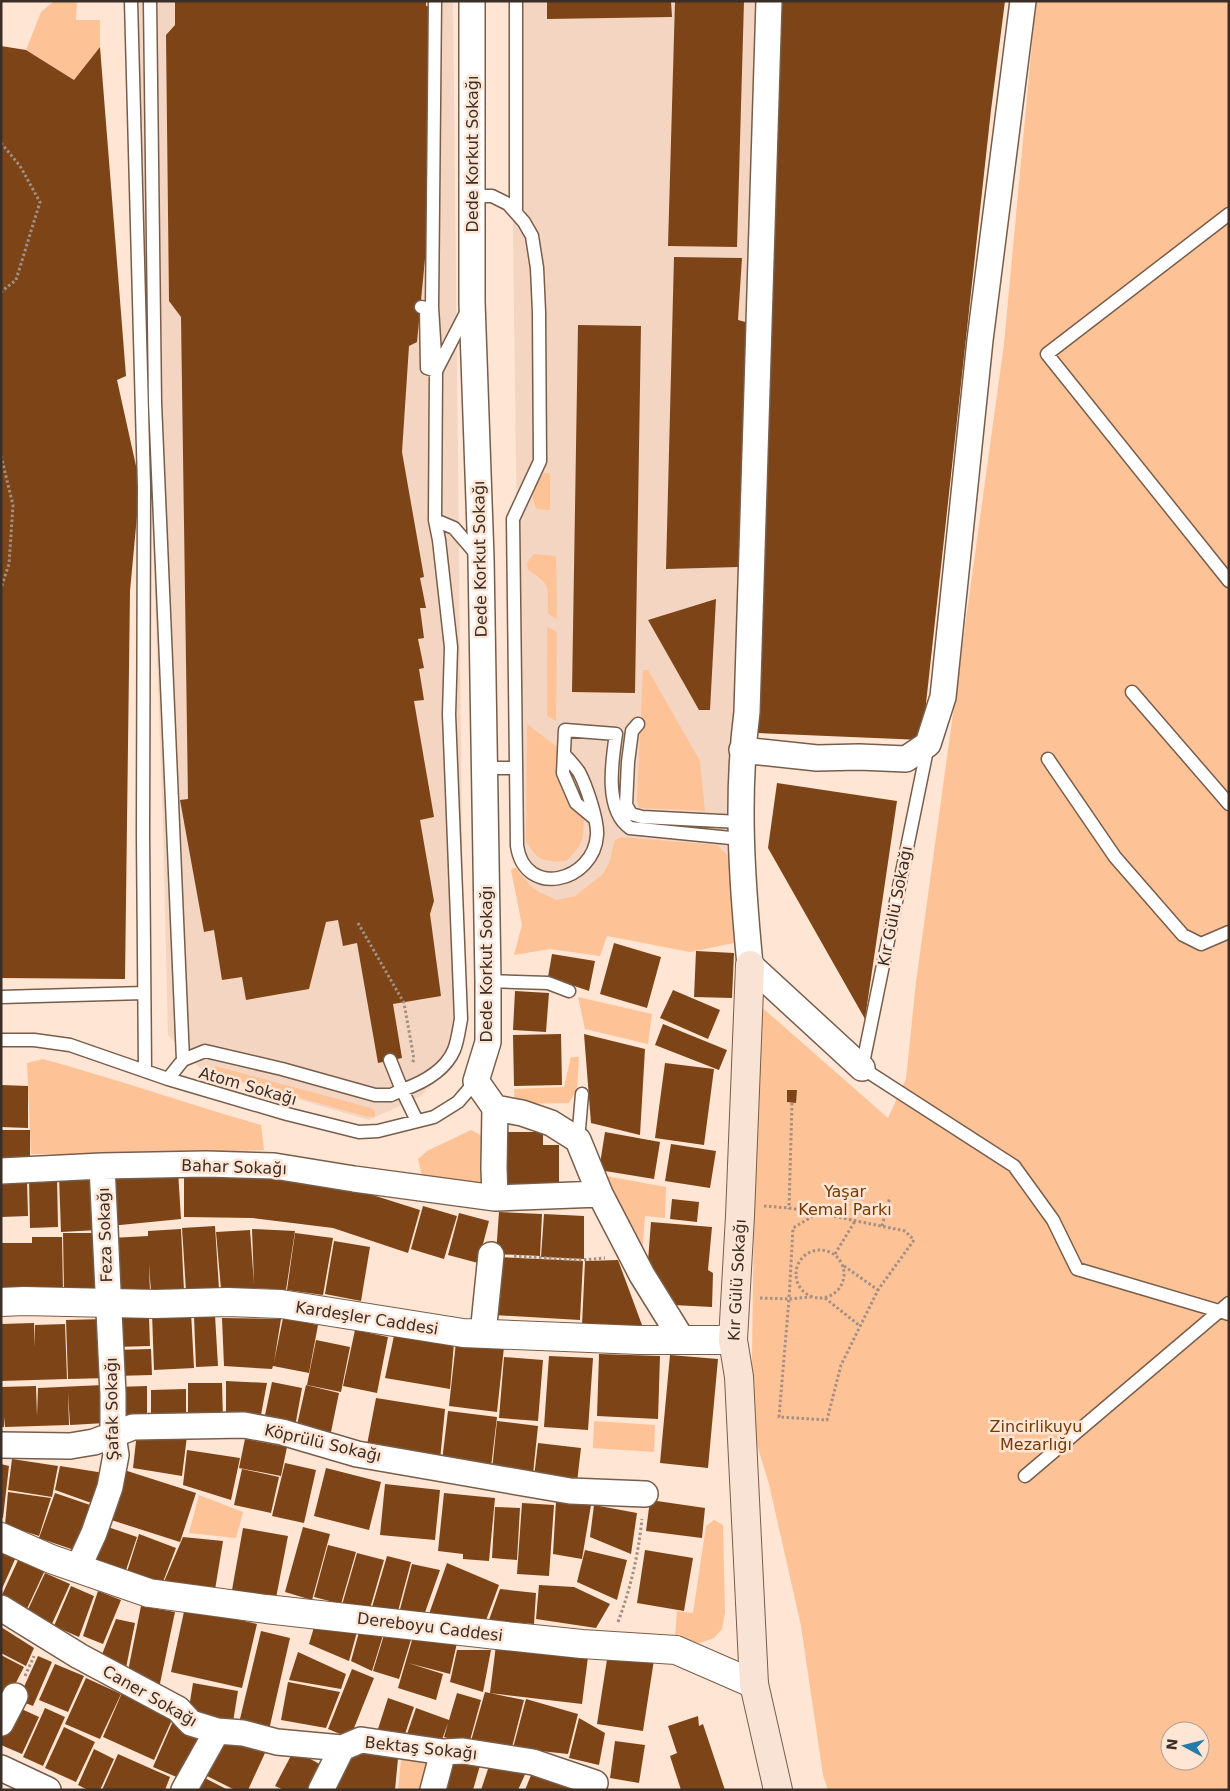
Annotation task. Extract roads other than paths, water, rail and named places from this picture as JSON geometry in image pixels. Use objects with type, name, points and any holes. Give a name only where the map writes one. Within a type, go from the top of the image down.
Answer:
[{"type":"main road","name":"Kır Gülü Sokağı","points":[[750,965],[733,1340],[739,1377],[754,1684]]},
{"type":"main road","points":[[754,1684],[778,1790]]},
{"type":"street","name":"Dede Korkut Sokağı","points":[[472,1],[472,302],[481,558],[488,981],[488,1042],[476,1081]]},
{"type":"street","points":[[769,1],[747,712],[742,750],[740,830],[750,965],[862,1068]]},
{"type":"street","points":[[742,750],[817,758],[906,759],[928,744],[943,697],[980,340],[1023,1]]},
{"type":"street","points":[[476,1081],[495,1108],[495,1198]]},
{"type":"street","points":[[495,1108],[522,1113],[551,1123],[578,1140],[600,1194],[632,1256],[683,1341]]},
{"type":"street","name":"Bahar Sokağı","points":[[1,1171],[102,1166],[206,1164],[274,1166],[495,1198],[600,1194]]},
{"type":"street","name":"Feza Sokağı","points":[[102,1166],[108,1304]]},
{"type":"street","points":[[482,1334],[500,1256]]},
{"type":"street","name":"Kardeşler Caddesi","points":[[1,1302],[108,1304],[227,1302],[281,1304],[463,1333],[683,1341],[733,1340]]},
{"type":"street","name":"Şafak Sokağı","points":[[78,1568],[94,1533],[110,1487],[116,1455],[113,1436],[113,1394],[108,1304]]},
{"type":"street","name":"Köprülü Sokağı","points":[[1,1445],[70,1446],[94,1442],[133,1427],[244,1425],[282,1432],[358,1454],[570,1491],[645,1494]]},
{"type":"street","name":"Dereboyu Caddesi","points":[[1,1537],[51,1559],[150,1593],[266,1609],[582,1644],[676,1650],[754,1684]]},
{"type":"street","name":"Caner Sokağı","points":[[1,1608],[79,1656],[178,1709],[191,1723],[217,1731],[184,1790]]},
{"type":"street","points":[[1,1723],[15,1696]]},
{"type":"street","name":"Bektaş Sokağı","points":[[217,1731],[244,1733],[277,1742],[342,1748],[361,1740],[442,1752],[463,1751],[533,1762],[595,1782]]},
{"type":"street","points":[[321,1790],[342,1748]]},
{"type":"street","points":[[433,1790],[442,1752]]},
{"type":"street","points":[[1,1768],[48,1790]]},
{"type":"lane","points":[[132,1],[144,486],[145,1070]]},
{"type":"lane","points":[[150,1],[155,403],[183,1060]]},
{"type":"lane","points":[[168,1079],[183,1060],[206,1051],[282,1068],[375,1095],[391,1095],[419,1084],[444,1064],[457,1043],[461,1019],[450,714],[451,647],[435,520],[436,372],[432,307],[435,1]]},
{"type":"lane","points":[[516,1],[516,213]]},
{"type":"lane","points":[[472,196],[492,196],[508,204],[524,222],[532,236],[536,268],[539,312],[540,461],[513,519],[515,768],[518,857],[530,872],[541,878],[555,879],[572,874],[587,862],[594,846],[597,834],[594,818],[576,803],[563,773],[565,730],[616,734],[612,781],[614,800],[618,814],[624,824],[630,828],[740,830]]},
{"type":"lane","points":[[1229,214],[1047,354],[1229,580]]},
{"type":"lane","points":[[436,372],[472,302]]},
{"type":"lane","points":[[421,307],[426,308],[427,368],[436,372]]},
{"type":"lane","points":[[435,520],[454,528],[481,558]]},
{"type":"lane","points":[[1132,692],[1229,804]]},
{"type":"lane","points":[[638,724],[632,731],[628,755],[626,805],[631,814],[740,830]]},
{"type":"lane","name":"Kır Gülü Sokağı","points":[[862,1068],[928,744]]},
{"type":"lane","points":[[1048,759],[1115,857],[1183,935],[1201,944],[1229,932]]},
{"type":"lane","points":[[484,768],[515,768]]},
{"type":"lane","points":[[488,981],[548,983],[569,992]]},
{"type":"lane","points":[[1,997],[144,993]]},
{"type":"lane","name":"Atom Sokağı","points":[[1,1040],[34,1040],[70,1045],[168,1079],[287,1114],[358,1132],[378,1131],[434,1117],[458,1102],[476,1081]]},
{"type":"lane","points":[[390,1060],[417,1122]]},
{"type":"lane","points":[[862,1068],[1014,1166],[1053,1220],[1077,1269],[1225,1309]]},
{"type":"lane","points":[[578,1140],[582,1094]]},
{"type":"lane","points":[[1025,1476],[1225,1309]]},
{"type":"park label","name":"Yaşar Kemal Parkı","points":[[845,1200]]},
{"type":"park label","name":"Zincirlikuyu Mezarlığı","points":[[1036,1435]]}]
